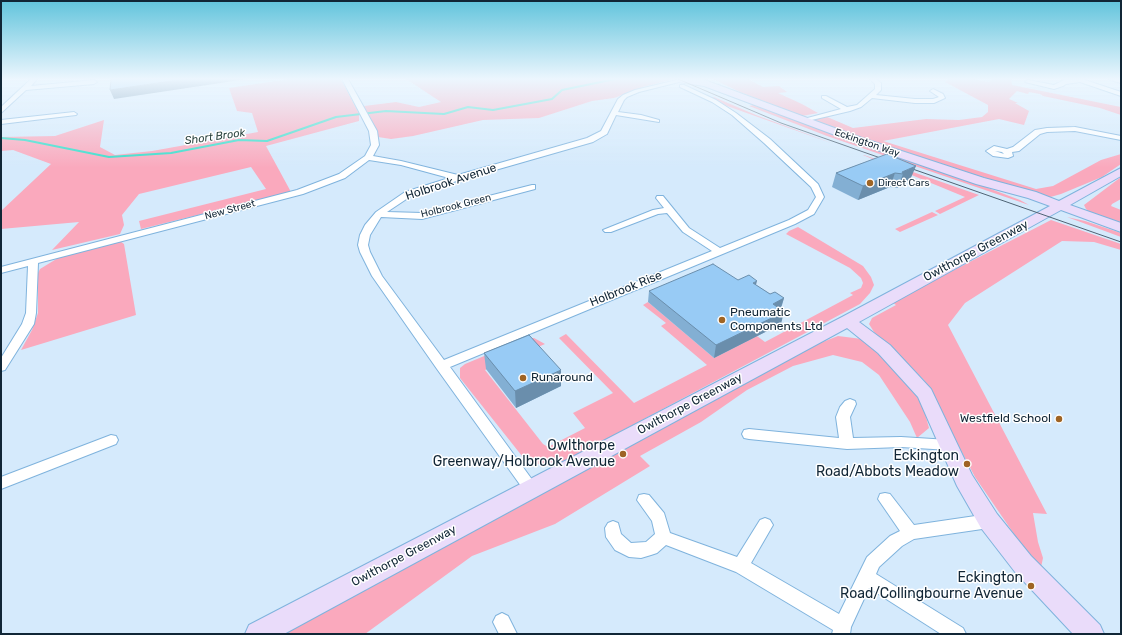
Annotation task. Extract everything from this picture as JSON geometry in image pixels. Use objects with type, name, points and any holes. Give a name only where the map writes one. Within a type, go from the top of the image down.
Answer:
[{"type":"street","points":[[360,109],[375,138],[375,145],[368,157],[401,163],[459,178]]},
{"type":"street","name":"Holbrook Avenue","points":[[531,489],[377,276],[365,252],[363,245],[365,235],[370,225],[379,214],[408,194],[590,140],[604,132],[615,109]]},
{"type":"street","name":"Holbrook Rise","points":[[441,366],[798,219],[811,212],[820,197],[815,186],[767,141],[726,109]]},
{"type":"street","name":"Eckington Way","points":[[773,109],[980,181],[1017,191],[1063,215],[1121,228]]},
{"type":"street","points":[[803,120],[852,109]]},
{"type":"street","points":[[613,113],[639,116],[657,121]]},
{"type":"street","points":[[1,122],[74,114]]},
{"type":"street","points":[[1007,151],[1016,149],[1038,132],[1047,130],[1075,129],[1121,138]]},
{"type":"street","name":"New Street","points":[[1,270],[300,192],[342,176],[368,157]]},
{"type":"street","name":"Owlthorpe Greenway","points":[[258,634],[848,321],[1121,171]]},
{"type":"street","name":"Eckington Way","points":[[980,181],[994,188],[1050,209],[1121,228]]},
{"type":"street","name":"Holbrook Green","points":[[379,214],[422,216],[532,187]]},
{"type":"street","points":[[660,198],[686,230],[718,251]]},
{"type":"street","points":[[608,230],[656,212],[669,210]]},
{"type":"street","points":[[1,367],[17,344],[28,324],[31,313],[33,261]]},
{"type":"street","points":[[848,321],[884,349],[914,380],[924,394],[964,480],[989,521],[1023,564],[1056,600],[1091,634]]},
{"type":"street","points":[[847,444],[843,417],[845,410],[850,404]]},
{"type":"street","points":[[750,434],[847,444],[902,442],[949,445]]},
{"type":"street","points":[[1,483],[111,440]]},
{"type":"street","points":[[885,499],[911,533]]},
{"type":"street","points":[[644,500],[659,518],[663,536]]},
{"type":"street","points":[[663,536],[742,566],[842,630],[865,576],[873,562],[884,550],[896,541],[911,533],[934,528],[989,521]]},
{"type":"street","points":[[742,566],[764,525]]},
{"type":"street","points":[[614,528],[614,536],[621,545],[629,550],[641,551],[651,548],[663,536]]},
{"type":"street","points":[[865,576],[957,634]]},
{"type":"shaded area","points":[[236,109],[356,109],[359,114],[359,121],[266,146],[291,192],[141,229],[139,221],[266,189],[251,167],[139,194],[122,215],[124,225],[120,234],[52,250],[79,222],[1,229],[1,211],[51,164],[13,150],[1,151],[1,137],[55,136],[104,120],[100,147],[115,155],[152,151],[258,132],[252,113],[237,111]]},
{"type":"shaded area","points":[[365,109],[568,109],[539,118],[483,120],[413,136],[391,139],[378,137]]},
{"type":"shaded area","points":[[734,109],[741,109],[834,144]]},
{"type":"shaded area","points":[[756,109],[763,109],[943,171],[1020,200],[1029,205],[827,136]]},
{"type":"shaded area","points":[[783,109],[810,109],[818,113],[802,116]]},
{"type":"shaded area","points":[[988,109],[1025,109],[1029,111],[1024,125],[999,119],[883,141],[1036,189],[1053,186],[1101,160],[1121,154],[1121,164],[1102,177],[1061,194],[1047,198],[826,126],[813,119],[825,116],[853,128],[926,119],[959,120],[982,117],[988,112]]},
{"type":"shaded area","points":[[1102,109],[1121,109],[1121,115]]},
{"type":"shaded area","points":[[863,155],[979,195],[940,214],[935,211],[965,197]]},
{"type":"shaded area","points":[[1121,177],[1121,199],[1111,206],[1121,210],[1121,225],[1091,213],[1084,205]]},
{"type":"shaded area","points":[[932,212],[938,215],[900,232],[895,229]]},
{"type":"shaded area","points":[[1067,217],[1085,221],[1121,233],[1121,237]]},
{"type":"shaded area","points":[[1051,220],[1121,244],[1121,250],[1094,242],[1062,241],[965,303],[948,325],[1047,514],[1033,513],[1038,542],[1043,558],[1040,572],[975,477],[924,380],[874,332],[869,324],[872,318],[896,305],[892,302]]},
{"type":"shaded area","points":[[798,227],[863,266],[871,277],[874,285],[870,293],[860,304],[565,461],[538,464],[531,462],[522,456],[460,378],[460,368],[465,364],[525,339],[534,338],[545,344],[485,370],[543,444],[548,447],[585,428],[573,413],[613,393],[559,338],[566,334],[634,403],[707,365],[661,326],[666,323],[643,305],[648,302],[714,358],[757,336],[765,342],[853,295],[850,293],[861,288],[863,283],[861,278],[850,268],[786,234]]},
{"type":"shaded area","points":[[120,241],[124,244],[136,315],[21,350],[32,330],[38,313],[38,273],[40,269],[58,258]]},
{"type":"shaded area","points":[[838,336],[862,339],[889,361],[905,378],[923,406],[929,428],[917,438],[910,422],[879,375],[862,362],[833,355],[793,366],[747,390],[701,422],[640,456],[650,466],[555,524],[472,556],[365,634],[284,634],[815,345]]},
{"type":"building","points":[[887,154],[916,166],[902,172],[903,174],[895,173],[863,186],[836,173]]},
{"type":"building","name":"Pneumatic Components Ltd","points":[[713,264],[738,280],[749,275],[757,281],[753,283],[770,294],[775,292],[784,298],[773,304],[784,312],[716,345],[649,291]]},
{"type":"building","points":[[529,335],[561,370],[515,391],[484,353]]},
{"type":"waterway","name":"Short Brook","points":[[1,138],[25,140],[109,157],[171,153],[239,140],[267,141],[336,117],[386,111],[444,114],[462,109]]},
{"type":"waterway","name":"Short Brook","points":[[482,109],[493,110],[500,109]]},
{"type":"tram line","points":[[747,109],[781,123],[889,161]]},
{"type":"tram line","points":[[904,166],[1121,242]]},
{"type":"place","name":"Direct Cars","points":[[870,183]]},
{"type":"place","name":"Pneumatic Components Ltd","points":[[722,320]]},
{"type":"place","name":"Runaround","points":[[523,378]]},
{"type":"place","name":"Westfield School","points":[[1059,419]]},
{"type":"place","name":"Owlthorpe Greenway/Holbrook Avenue","points":[[623,454]]},
{"type":"place","name":"Eckington Road/Abbots Meadow","points":[[967,464]]},
{"type":"place","name":"Eckington Road/Collingbourne Avenue","points":[[1031,586]]}]
